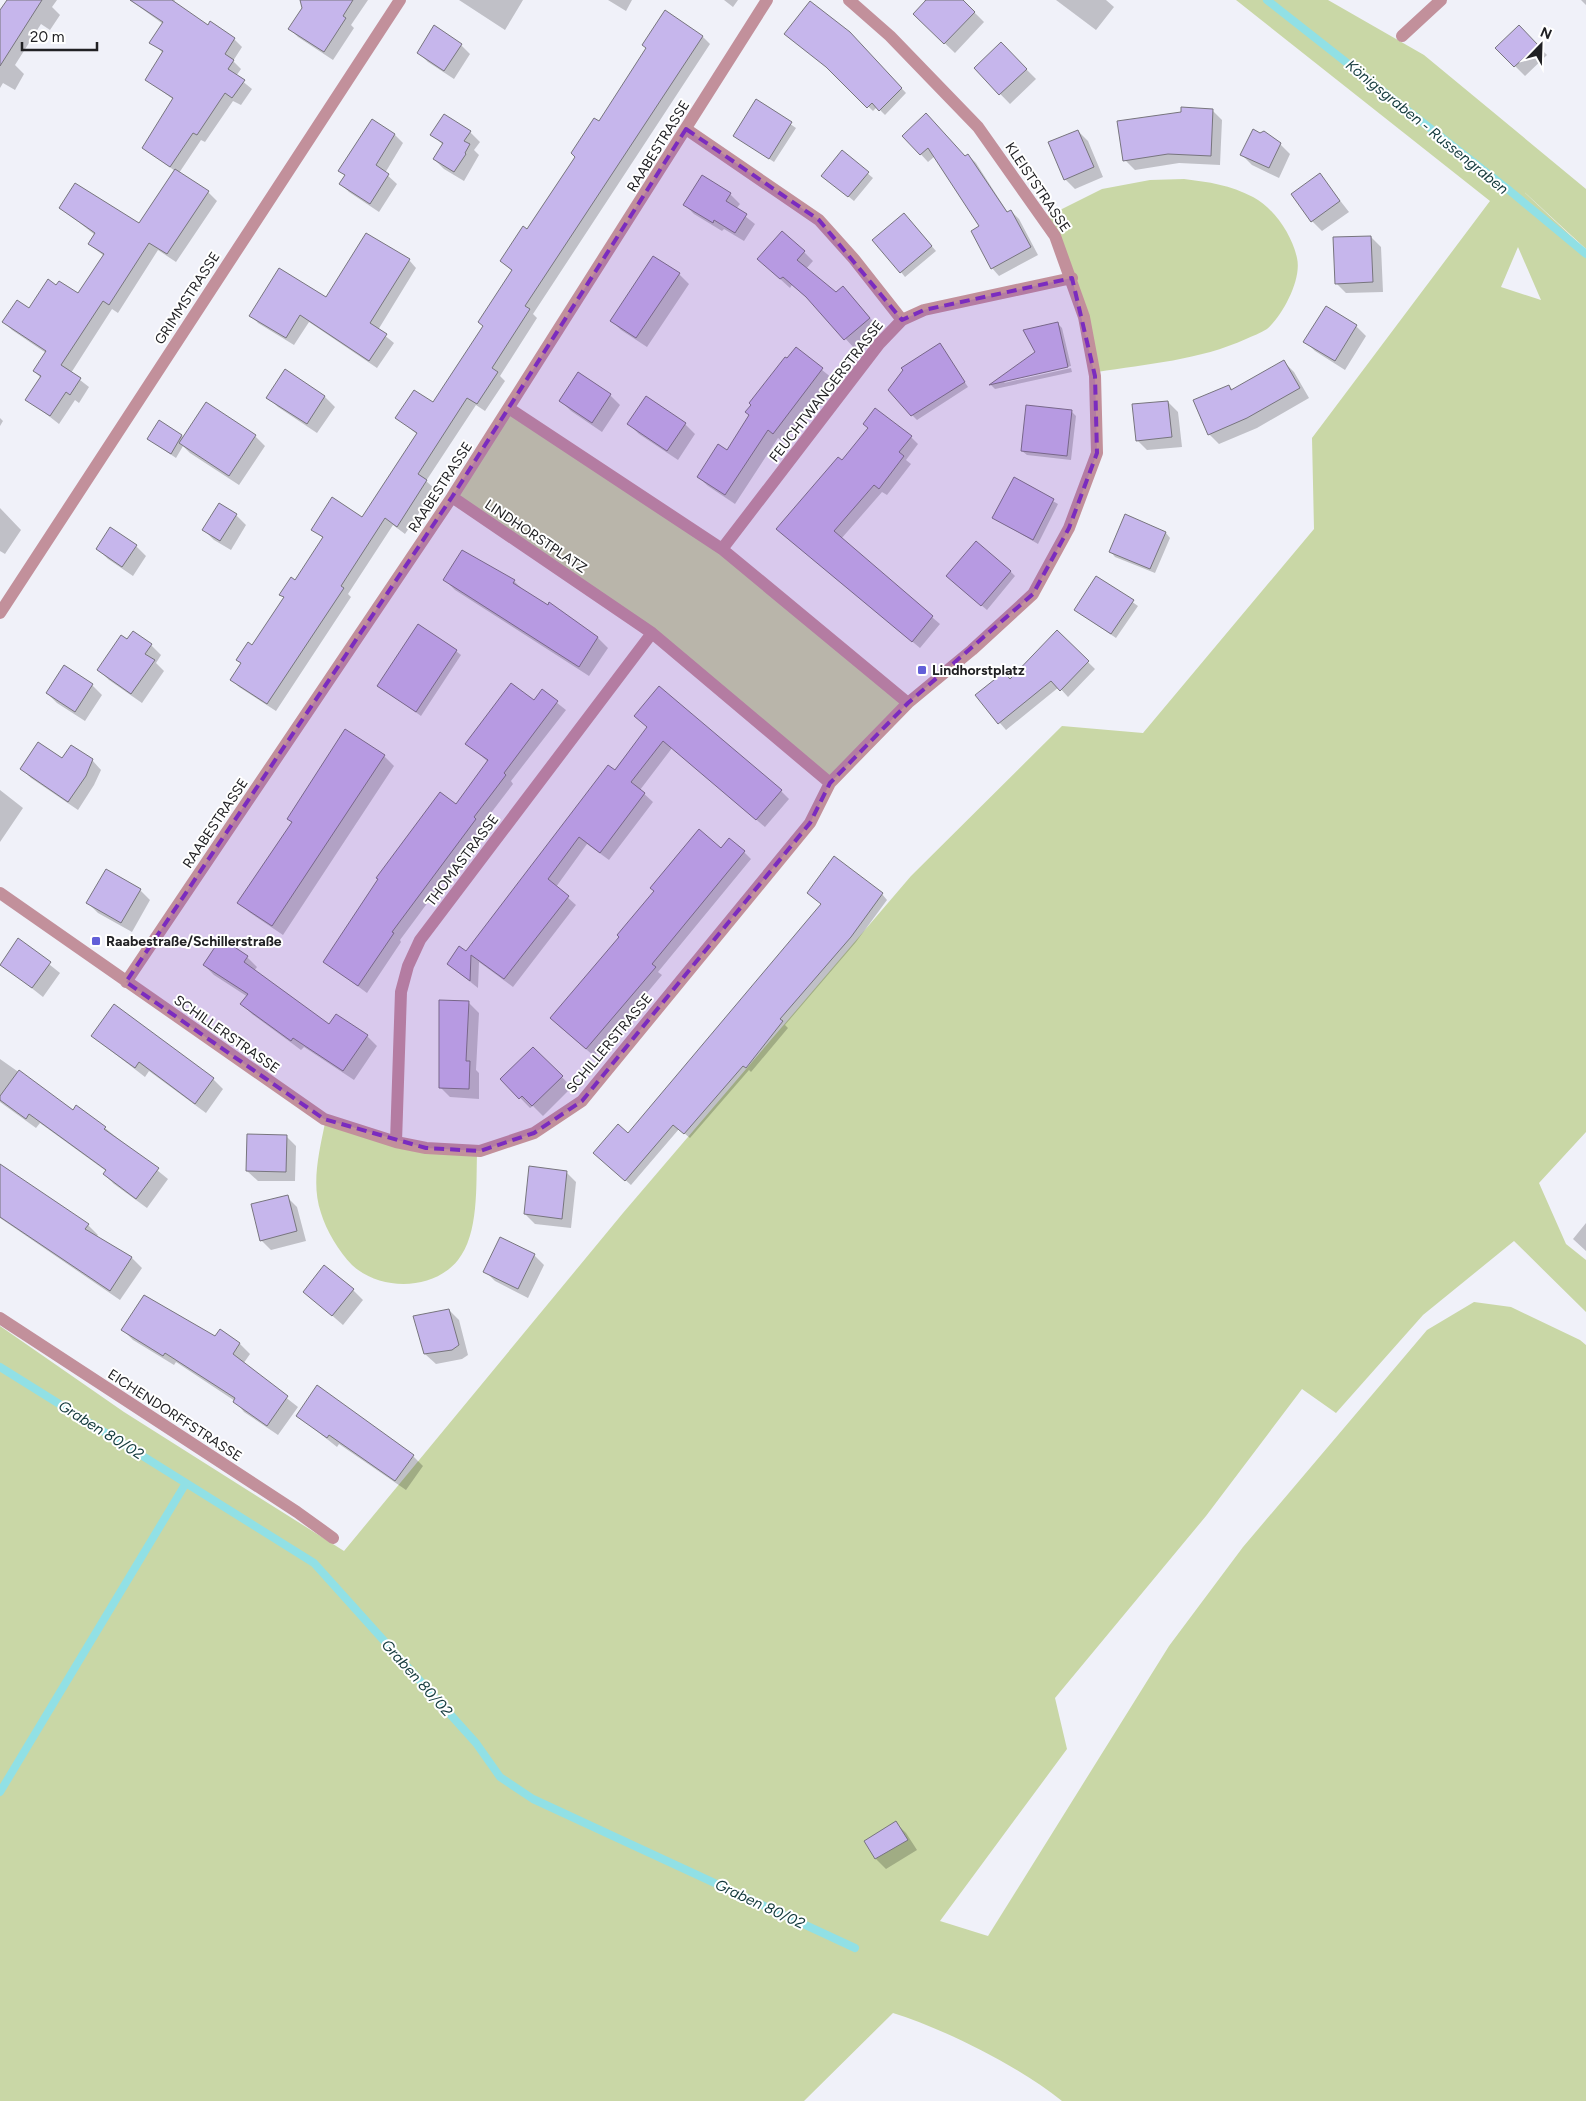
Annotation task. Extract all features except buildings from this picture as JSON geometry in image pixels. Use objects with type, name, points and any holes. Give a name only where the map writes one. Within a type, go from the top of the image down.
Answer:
[{"type":"street","name":"GRIMMSTRASSE","points":[[0,613],[400,0]]},
{"type":"street","name":"RAABESTRASSE","points":[[126,982],[452,497],[767,0]]},
{"type":"street","name":"KLEISTSTRASSE","points":[[849,0],[890,36],[978,127],[1055,236],[1072,278],[1084,318],[1096,376],[1097,452],[1069,528],[1033,594],[972,650],[908,703]]},
{"type":"street","points":[[1402,36],[1441,0]]},
{"type":"street","points":[[686,129],[819,220],[854,259],[902,320]]},
{"type":"street","name":"FEUCHTWANGERSTRASSE","points":[[722,549],[879,344],[902,320],[924,310],[1072,278]]},
{"type":"street","points":[[510,408],[722,549],[908,703],[830,784]]},
{"type":"street","name":"LINDHORSTPLATZ","points":[[452,497],[652,633],[830,784]]},
{"type":"street","name":"THOMASTRASSE","points":[[396,1142],[401,992],[408,966],[420,940],[652,633]]},
{"type":"street","name":"SCHILLERSTRASSE","points":[[0,893],[324,1119],[396,1142],[426,1148],[480,1151],[534,1133],[582,1101],[810,823],[830,784]]},
{"type":"street","name":"EICHENDORFFSTRASSE","points":[[0,1318],[334,1538]]},
{"type":"highlighted area","points":[[686,129],[819,220],[902,320],[924,310],[1072,278],[1095,376],[1097,453],[1069,528],[1033,594],[908,703],[830,783],[810,823],[582,1101],[534,1133],[480,1151],[426,1148],[324,1119],[126,982],[452,497]]},
{"type":"green space","points":[[1236,0],[1328,0],[1424,55],[1586,189],[1586,249],[1522,190],[1586,250],[1586,1132],[1539,1183],[1566,1244],[1586,1260],[1586,1312],[1514,1241],[1423,1315],[1336,1413],[1302,1389],[1206,1516],[1055,1698],[1067,1749],[940,1921],[988,1936],[1169,1646],[1243,1547],[1427,1330],[1474,1302],[1511,1307],[1580,1340],[1586,1345],[1586,2101],[1062,2101],[1025,2075],[981,2050],[936,2029],[893,2013],[804,2101],[0,2101],[0,1326],[124,1412],[344,1551],[623,1213],[911,876],[1062,726],[1143,733],[1314,529],[1312,438],[1490,201]],"holes":[[[1518,247],[1541,300],[1501,287]]]},
{"type":"green space","points":[[1184,179],[1211,183],[1236,190],[1261,202],[1275,215],[1291,240],[1297,258],[1297,276],[1290,296],[1279,315],[1267,329],[1228,346],[1192,357],[1097,372],[1046,217],[1102,189],[1150,180]]},
{"type":"green space","points":[[511,412],[715,547],[904,703],[830,780],[656,632],[457,497]]},
{"type":"green space","points":[[325,1123],[477,1154],[475,1209],[470,1237],[458,1260],[447,1270],[435,1278],[421,1282],[391,1283],[377,1280],[364,1274],[347,1260],[323,1220],[318,1202],[317,1168]]},
{"type":"waterway","name":"Königsgraben - Russengraben","points":[[1267,0],[1510,191],[1586,254]]},
{"type":"waterway","name":"Graben 80/02","points":[[0,1367],[314,1563],[476,1743],[500,1777],[533,1799],[855,1948]]},
{"type":"waterway","points":[[0,1792],[186,1483]]},
{"type":"place","name":"Lindhorstplatz","points":[[922,670]]},
{"type":"place","name":"Raabestraße/Schillerstraße","points":[[96,941]]}]
